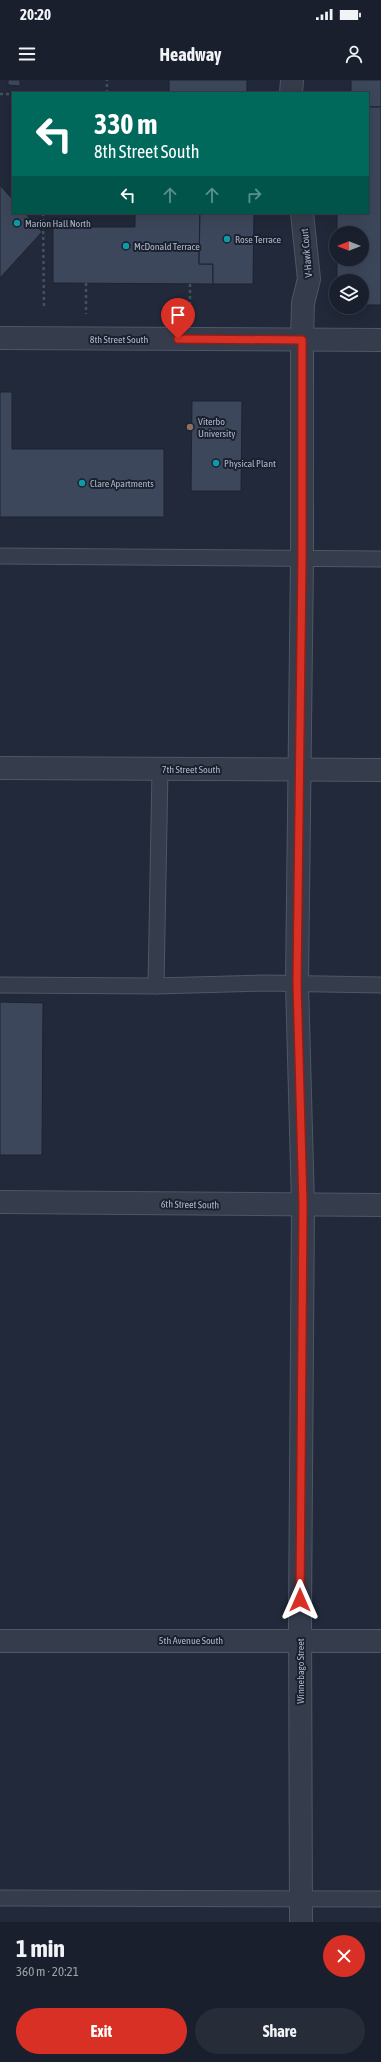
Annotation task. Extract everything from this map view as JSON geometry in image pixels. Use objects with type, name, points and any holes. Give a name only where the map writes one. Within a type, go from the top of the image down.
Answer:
[{"type":"street","points":[[290,92],[292,80]]},
{"type":"street","name":"V-Hawk Court","points":[[302,214],[309,279],[303,303],[302,340]]},
{"type":"street","name":"8th Street South","points":[[0,338],[381,340]]},
{"type":"street","name":"Winnebago Street","points":[[301,1922],[300,1640],[303,1205],[297,983],[302,559],[302,340]]},
{"type":"street","name":"7th Street South","points":[[0,768],[381,770]]},
{"type":"street","name":"6th Street South","points":[[0,1202],[381,1205]]},
{"type":"street","name":"5th Avenue South","points":[[0,1641],[381,1641]]},
{"type":"lane","points":[[0,556],[381,559]]},
{"type":"lane","points":[[156,986],[160,769]]},
{"type":"lane","points":[[0,985],[156,986],[297,983],[381,984]]},
{"type":"lane","points":[[0,1898],[381,1899]]},
{"type":"path","points":[[107,80],[107,92]]},
{"type":"path","points":[[0,94],[12,94]]},
{"type":"path","points":[[43,214],[44,309]]},
{"type":"path","points":[[86,283],[86,338]]},
{"type":"path","points":[[190,284],[190,309]]},
{"type":"building","points":[[8,80],[20,80],[20,86],[8,85]]},
{"type":"building","points":[[169,80],[247,80],[247,92],[169,92]]},
{"type":"building","points":[[351,80],[381,80],[381,107],[369,107],[369,92],[351,92]]},
{"type":"building","points":[[369,107],[381,107],[381,305],[369,305],[369,274],[337,274],[337,266],[369,266],[369,226],[337,226],[337,214],[369,214]]},
{"type":"building","name":"Marion Hall North","points":[[0,185],[12,199],[12,214],[26,214],[42,232],[0,278]]},
{"type":"building","name":"McDonald Terrace","points":[[135,214],[200,214],[199,264],[213,264],[213,284],[53,283],[53,227],[135,227]]},
{"type":"building","name":"Rose Terrace","points":[[200,214],[254,214],[253,284],[213,284],[213,264],[199,264]]},
{"type":"building","name":"Clare Apartments","points":[[0,392],[12,392],[12,449],[164,449],[164,517],[0,517]]},
{"type":"building","name":"Physical Plant","points":[[192,401],[242,401],[241,491],[191,491]]},
{"type":"building","points":[[0,1002],[43,1003],[42,1155],[0,1155]]},
{"type":"place","name":"Marion Hall North","points":[[17,223]]},
{"type":"place","name":"Rose Terrace","points":[[227,239]]},
{"type":"place","name":"McDonald Terrace","points":[[126,246]]},
{"type":"place","name":"Viterbo University","points":[[190,427]]},
{"type":"place","name":"Physical Plant","points":[[216,463]]},
{"type":"place","name":"Clare Apartments","points":[[82,483]]},
{"type":"route","points":[[178,339],[302,340],[302,559],[297,983],[303,1205],[300,1600]]}]
